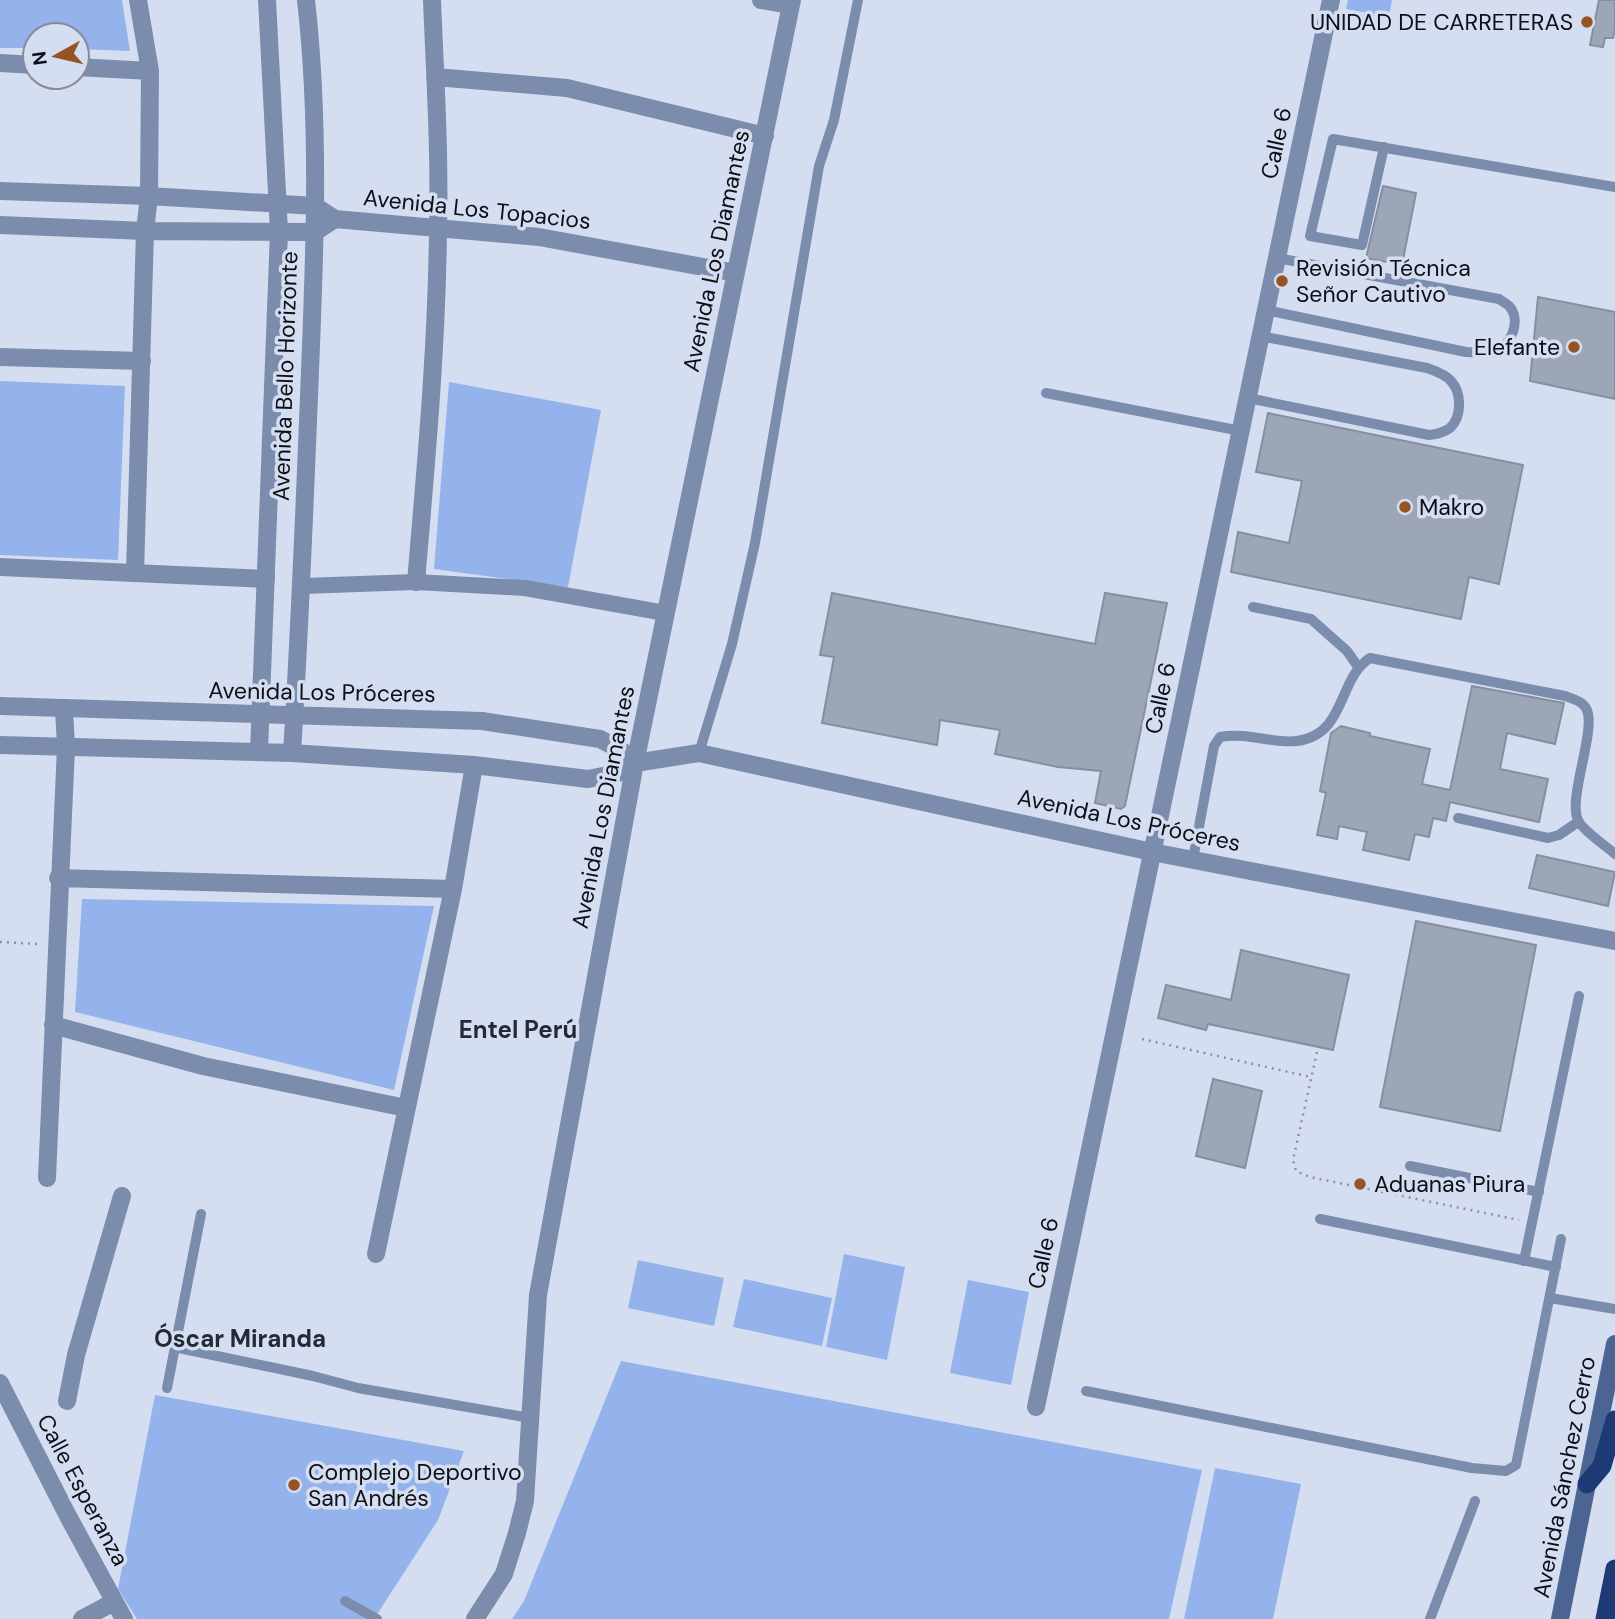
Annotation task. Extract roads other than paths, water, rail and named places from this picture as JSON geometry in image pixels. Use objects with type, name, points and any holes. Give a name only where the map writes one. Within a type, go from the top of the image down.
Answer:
[{"type":"highway","points":[[1587,1483],[1602,1466],[1615,1420]]},
{"type":"highway","points":[[1605,1619],[1615,1569]]},
{"type":"main road","name":"Avenida Sánchez Cerro","points":[[1560,1619],[1615,1344]]},
{"type":"street","points":[[135,573],[145,231],[149,196],[150,71],[138,0]]},
{"type":"street","name":"Avenida Bello Horizonte","points":[[259,752],[279,231],[267,0]]},
{"type":"street","name":"Avenida Bello Horizonte","points":[[292,753],[302,586],[315,232],[310,38],[306,0]]},
{"type":"street","points":[[416,582],[433,380],[438,228],[432,0]]},
{"type":"street","points":[[761,0],[792,3]]},
{"type":"street","name":"Calle 6","points":[[1036,1407],[1331,0]]},
{"type":"street","name":"Avenida Los Diamantes","points":[[475,1619],[503,1574],[525,1501],[538,1295],[635,762],[792,3]]},
{"type":"street","points":[[0,63],[21,64]]},
{"type":"street","points":[[91,68],[150,71]]},
{"type":"street","points":[[435,77],[567,88],[765,136]]},
{"type":"street","name":"Avenida Los Topacios","points":[[0,191],[315,206],[335,219],[539,237],[736,273]]},
{"type":"street","name":"Avenida Los Topacios","points":[[315,232],[335,219]]},
{"type":"street","points":[[0,225],[145,231],[315,232]]},
{"type":"street","points":[[0,357],[142,362]]},
{"type":"street","points":[[0,567],[266,579]]},
{"type":"street","points":[[302,586],[416,582],[525,588],[665,612]]},
{"type":"street","name":"Avenida Los Próceres","points":[[0,706],[482,720],[600,739],[621,750],[635,762]]},
{"type":"street","points":[[47,1178],[65,747],[64,709]]},
{"type":"street","name":"Avenida Los Próceres","points":[[0,745],[292,753],[474,765],[588,779],[618,773],[635,762],[699,753],[1152,852],[1615,941]]},
{"type":"street","points":[[376,1254],[453,889],[474,765]]},
{"type":"street","points":[[58,878],[453,889]]},
{"type":"street","points":[[53,1025],[203,1066],[406,1108]]},
{"type":"street","points":[[67,1401],[76,1355],[122,1196]]},
{"type":"street","name":"Calle Esperanza","points":[[0,1383],[124,1619]]},
{"type":"street","points":[[82,1619],[114,1602]]},
{"type":"lane","points":[[699,753],[732,644],[755,543],[819,166],[834,120],[858,0]]},
{"type":"lane","points":[[1384,147],[1362,245],[1310,236],[1333,139],[1384,147],[1615,187]]},
{"type":"lane","points":[[1266,310],[1466,352],[1495,351],[1505,345],[1514,325],[1514,315],[1509,306],[1499,299],[1277,258]]},
{"type":"lane","points":[[1248,398],[1429,435],[1442,433],[1453,425],[1458,413],[1460,401],[1457,390],[1451,380],[1440,373],[1427,368],[1260,336]]},
{"type":"lane","points":[[1046,393],[1241,431]]},
{"type":"lane","points":[[1253,607],[1311,619],[1347,651],[1359,668]]},
{"type":"lane","points":[[1193,859],[1214,746],[1220,737],[1233,734],[1297,741],[1317,733],[1333,720],[1359,668],[1370,658],[1565,696],[1580,702],[1587,710],[1588,726],[1576,807],[1578,822],[1615,855]]},
{"type":"lane","points":[[1458,818],[1548,838],[1559,835],[1578,822]]},
{"type":"lane","points":[[1524,1261],[1578,996]]},
{"type":"lane","points":[[1410,1166],[1539,1192]]},
{"type":"lane","points":[[167,1388],[201,1214]]},
{"type":"lane","points":[[1320,1219],[1556,1267]]},
{"type":"lane","points":[[1086,1391],[1472,1468],[1506,1471],[1516,1465],[1561,1239]]},
{"type":"lane","points":[[1550,1298],[1615,1309]]},
{"type":"lane","points":[[174,1346],[358,1388],[530,1418]]},
{"type":"lane","points":[[1430,1619],[1475,1501]]},
{"type":"lane","points":[[345,1601],[376,1619]]},
{"type":"place","name":"UNIDAD DE CARRETERAS","points":[[1587,22]]},
{"type":"place","name":"Revisión Técnica Señor Cautivo","points":[[1282,281]]},
{"type":"place","name":"Elefante","points":[[1574,347]]},
{"type":"place","name":"Makro","points":[[1405,507]]},
{"type":"place","name":"Aduanas Piura","points":[[1360,1184]]},
{"type":"place","name":"Complejo Deportivo San Andrés","points":[[294,1485]]},
{"type":"district","name":"Entel Perú","points":[[518,1030]]},
{"type":"district","name":"Óscar Miranda","points":[[240,1339]]}]
